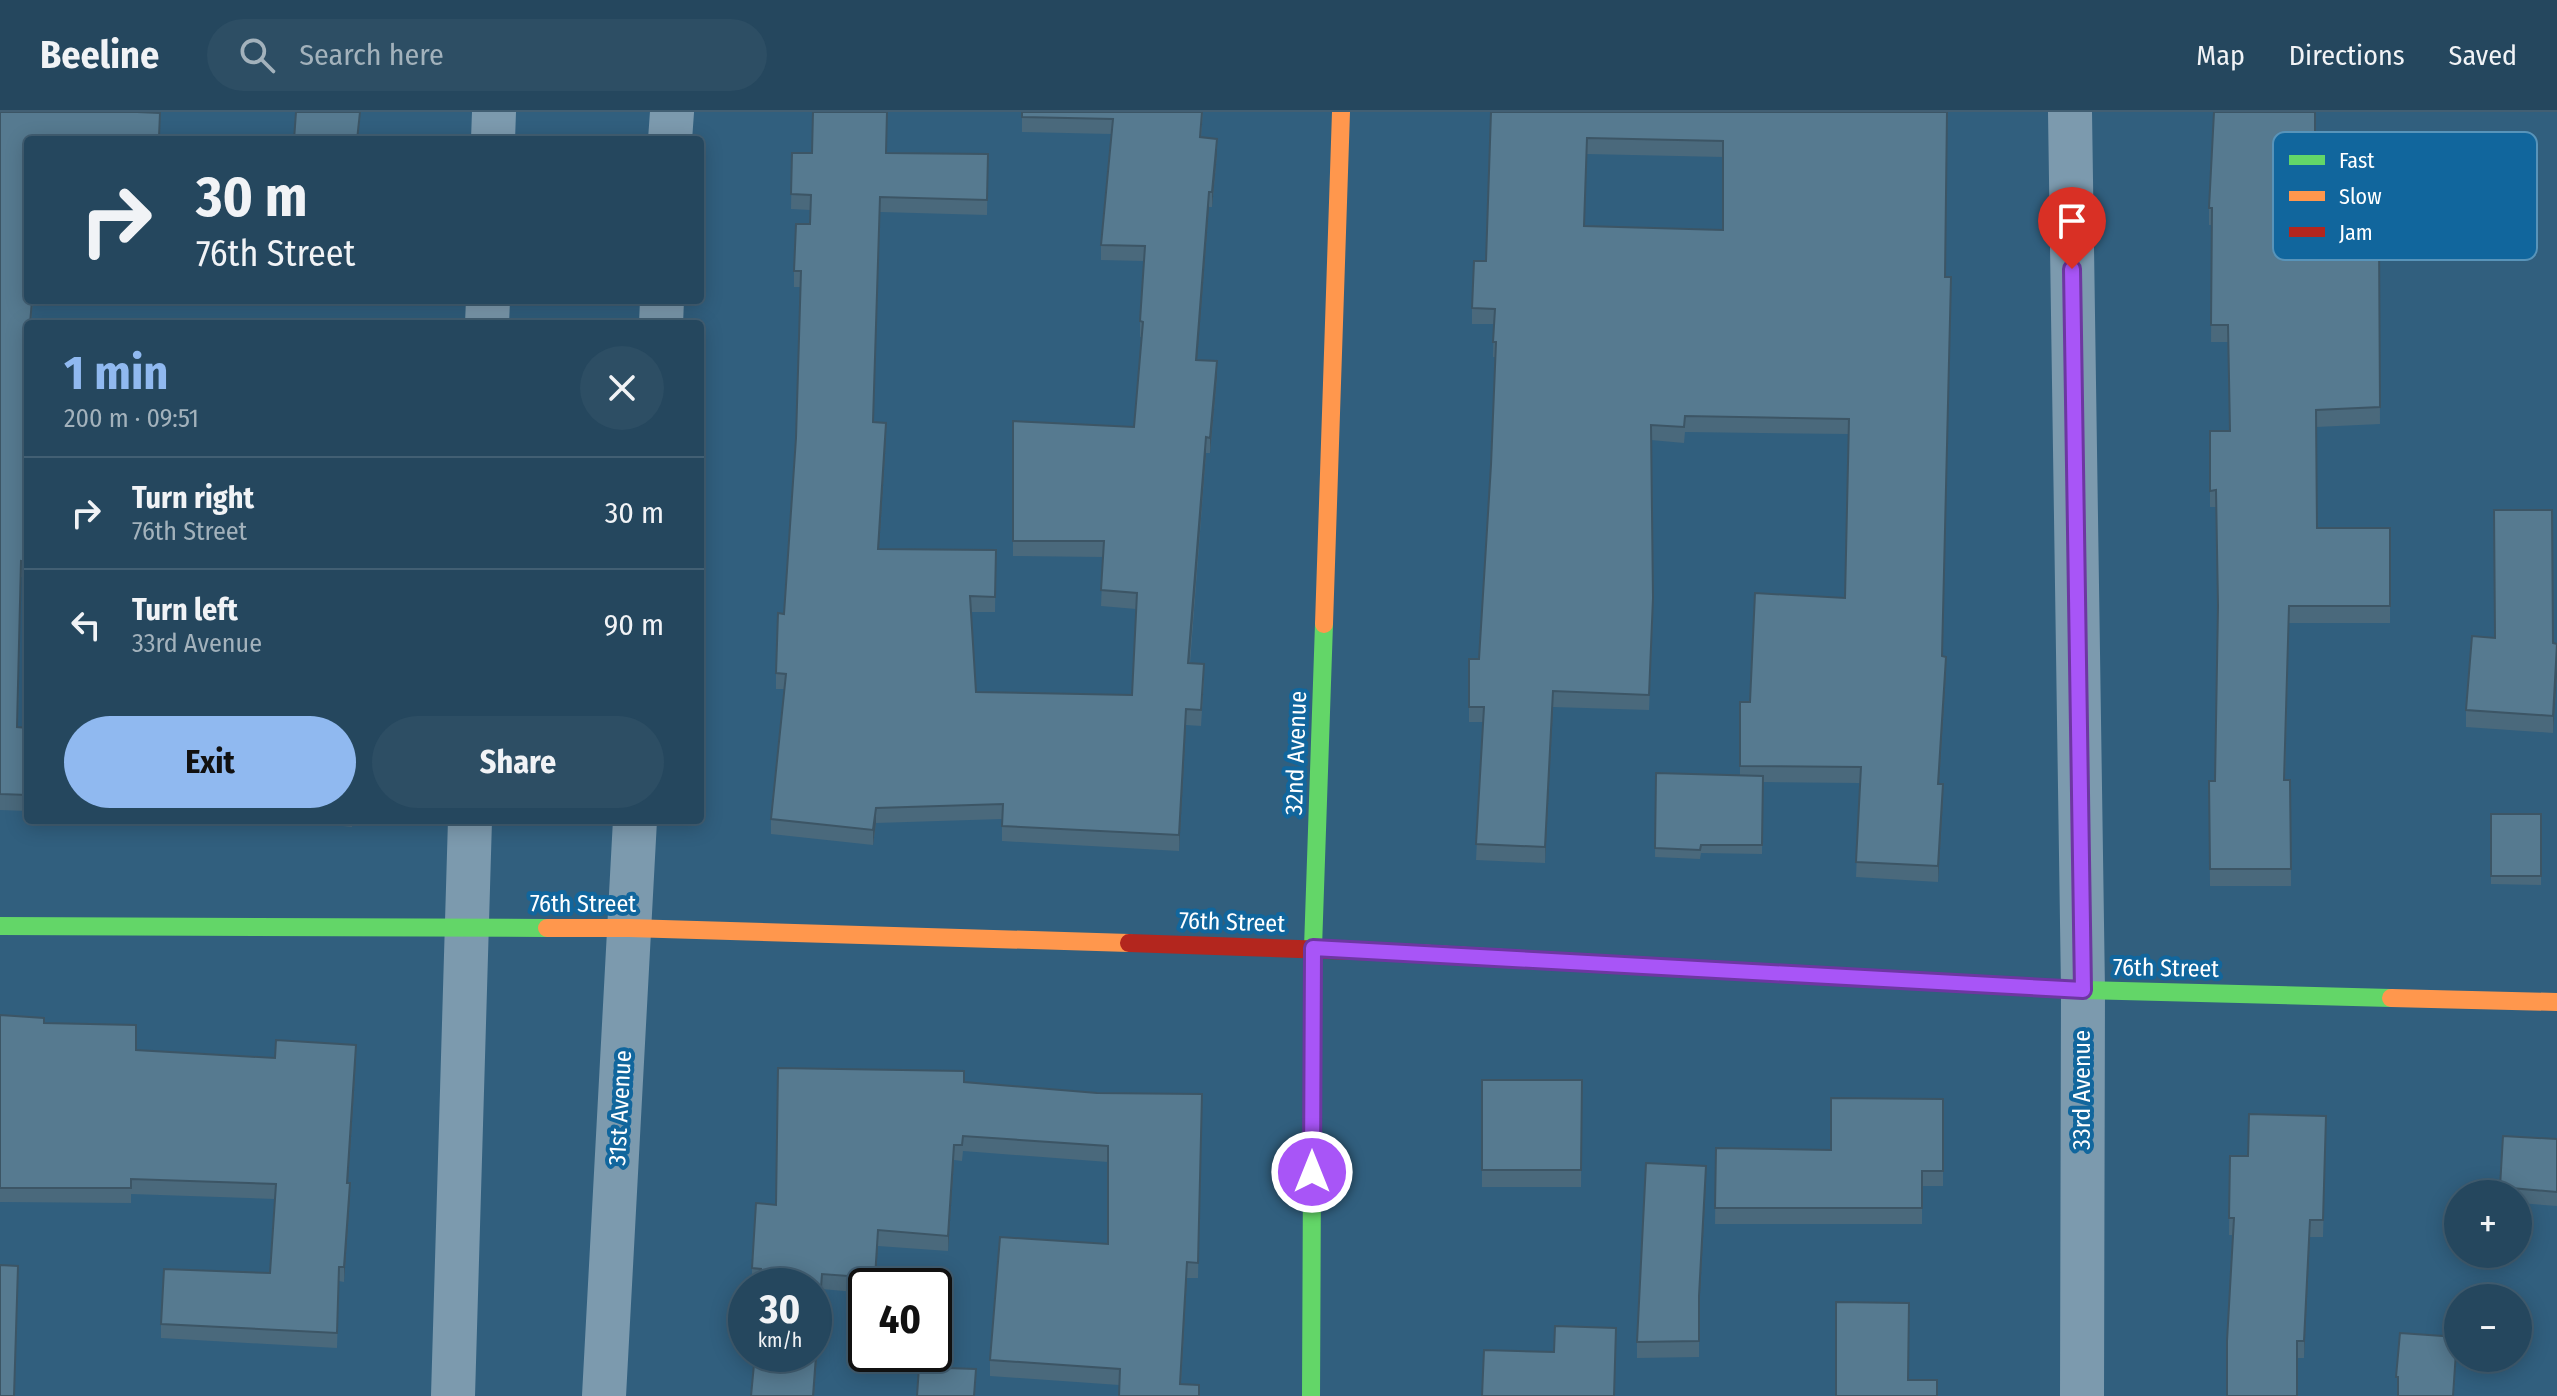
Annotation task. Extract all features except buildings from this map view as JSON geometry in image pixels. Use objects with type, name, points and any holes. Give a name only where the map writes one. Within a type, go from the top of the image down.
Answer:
[{"type":"street","points":[[493,136],[494,112]]},
{"type":"street","points":[[670,136],[672,112]]},
{"type":"street","name":"32nd Avenue","points":[[1311,1396],[1313,948],[1341,112]]},
{"type":"street","name":"33rd Avenue","points":[[2070,112],[2083,990],[2082,1396]]},
{"type":"street","points":[[453,1396],[470,824]]},
{"type":"street","name":"31st Avenue","points":[[604,1396],[635,824]]},
{"type":"street","name":"76th Street","points":[[0,926],[629,928],[1313,948],[2083,990],[2557,1002]]},
{"type":"traffic: fast","points":[[1311,1396],[1313,948],[1324,624]]},
{"type":"traffic: fast","points":[[0,926],[547,928]]},
{"type":"traffic: fast","points":[[1899,980],[2083,990],[2391,998]]},
{"type":"traffic: slow","points":[[1324,624],[1341,112]]},
{"type":"traffic: slow","points":[[547,928],[1129,943]]},
{"type":"traffic: slow","points":[[1413,953],[1899,980]]},
{"type":"traffic: slow","points":[[2391,998],[2557,1002]]},
{"type":"traffic: jam","points":[[1129,943],[1413,953]]},
{"type":"route","points":[[1312,1172],[1313,948],[2083,990],[2072,269]]}]
